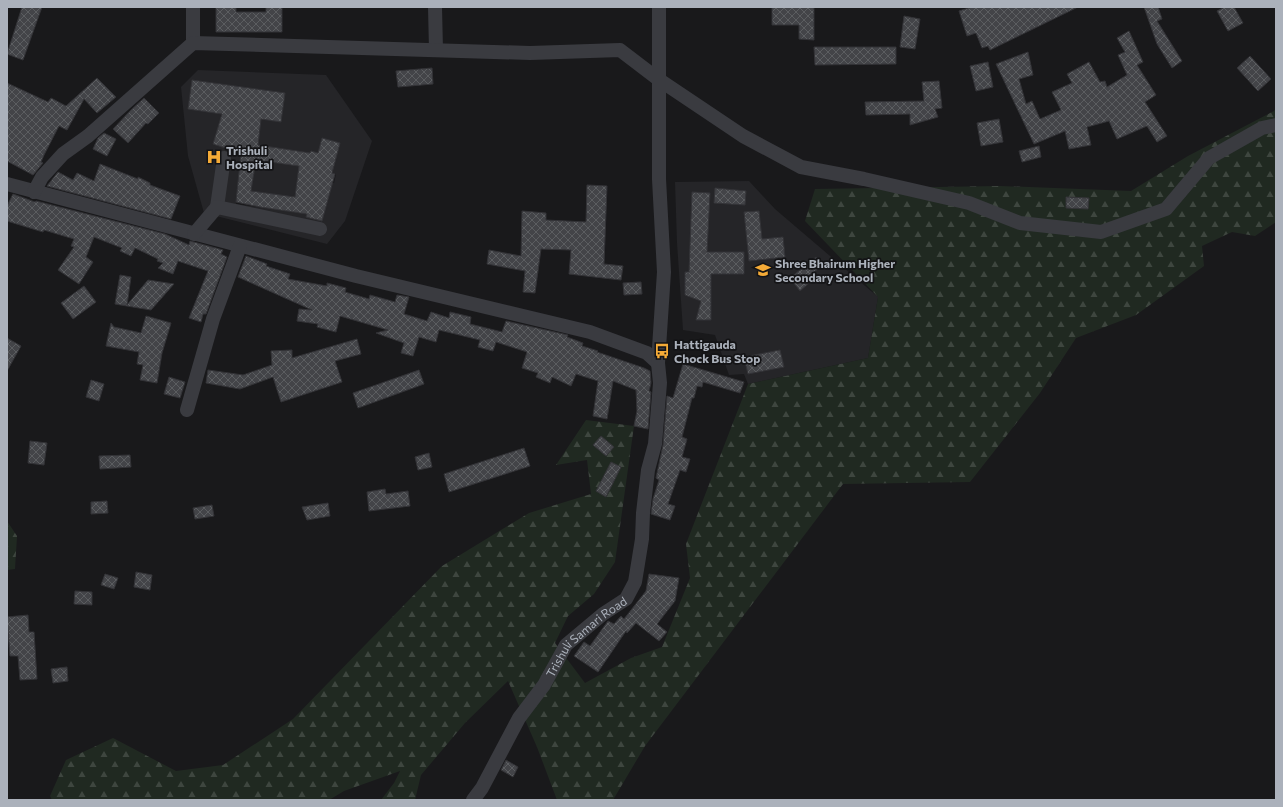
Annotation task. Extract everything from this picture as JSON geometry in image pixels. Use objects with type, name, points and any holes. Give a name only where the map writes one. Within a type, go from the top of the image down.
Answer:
[{"type":"street","points":[[193,7],[193,43]]},
{"type":"street","points":[[435,7],[436,50]]},
{"type":"street","name":"Trishuli Samari Road","points":[[473,800],[482,788],[518,718],[544,685],[566,645],[603,614],[626,599],[636,582],[642,539],[643,513],[648,470],[655,444],[660,383],[658,363],[664,272],[658,79],[659,7]]},
{"type":"street","points":[[34,192],[42,177],[63,154],[88,136],[193,43],[530,53],[620,50],[658,79],[743,136],[801,167],[864,179],[969,203],[1020,223],[1101,232],[1166,209],[1210,158],[1262,128],[1276,125]]},
{"type":"street","points":[[194,234],[217,207],[224,158]]},
{"type":"street","points":[[7,184],[356,276],[590,332],[647,353],[658,363]]},
{"type":"street","points":[[217,207],[320,229]]},
{"type":"street","points":[[187,410],[213,319],[240,246]]},
{"type":"shaded area","name":"Trishuli Hospital","points":[[198,70],[326,75],[372,141],[345,221],[327,244],[204,213],[188,156],[181,87]],"holes":[[[192,80],[285,93],[281,122],[188,109]],[[246,118],[261,120],[254,173],[239,170]],[[220,121],[237,127],[240,136],[235,151],[213,144]],[[322,138],[339,143],[332,173],[336,174],[334,183],[311,177],[307,166],[311,151],[318,153]],[[240,172],[254,174],[251,191],[295,197],[297,179],[306,214],[236,204]],[[330,190],[322,221],[306,217]]]},
{"type":"shaded area","name":"Shree Bhairum Higher Secondary School","points":[[749,181],[775,209],[878,297],[868,358],[748,384],[744,374],[729,375],[715,335],[683,330],[677,243],[675,182]]},
{"type":"green space","points":[[1276,108],[1276,222],[1255,236],[1232,232],[1202,246],[1204,266],[1136,315],[1076,338],[1040,393],[970,482],[843,484],[645,746],[613,800],[557,800],[537,747],[508,681],[465,723],[421,775],[415,800],[381,800],[394,783],[400,771],[344,791],[329,800],[52,800],[50,796],[66,760],[113,738],[176,771],[223,765],[293,719],[442,566],[529,513],[591,494],[587,460],[556,465],[586,420],[634,426],[615,562],[594,594],[568,616],[555,643],[585,683],[631,658],[662,647],[690,578],[686,544],[748,384],[868,358],[878,297],[805,221],[815,189],[1000,186],[1131,191],[1188,156],[1274,111]]},
{"type":"green space","points":[[7,521],[17,536],[15,569],[7,570]]},
{"type":"building","points":[[22,7],[42,7],[23,60],[7,54]]},
{"type":"building","points":[[216,7],[236,7],[236,12],[266,12],[266,7],[282,7],[282,32],[216,32]]},
{"type":"building","points":[[772,7],[814,7],[814,40],[799,39],[799,25],[772,25]]},
{"type":"building","points":[[972,7],[1078,7],[990,50],[988,46],[982,48],[976,33],[967,36],[959,11]]},
{"type":"building","points":[[1144,7],[1158,7],[1162,19],[1157,21],[1182,61],[1172,68],[1157,44]]},
{"type":"building","points":[[1225,7],[1234,7],[1243,23],[1228,31],[1217,11]]},
{"type":"building","points":[[904,16],[920,19],[915,49],[900,47]]},
{"type":"building","points":[[1129,31],[1143,62],[1137,65],[1156,95],[1145,102],[1167,136],[1157,142],[1147,126],[1117,139],[1109,121],[1087,127],[1091,145],[1069,149],[1065,131],[1034,144],[996,64],[1028,52],[1033,75],[1019,79],[1026,104],[1032,101],[1040,119],[1061,110],[1052,92],[1072,83],[1067,74],[1089,62],[1100,82],[1105,81],[1107,87],[1127,75],[1118,55],[1125,52],[1117,38]]},
{"type":"building","points":[[814,47],[896,47],[896,64],[815,65]]},
{"type":"building","points":[[1250,56],[1271,79],[1258,91],[1237,68]]},
{"type":"building","points":[[988,62],[993,87],[976,91],[970,66]]},
{"type":"building","points":[[432,68],[433,84],[398,87],[396,71]]},
{"type":"building","points":[[97,78],[116,97],[97,113],[84,99],[67,130],[59,126],[44,155],[41,162],[43,163],[33,175],[7,161],[7,83],[48,102],[51,98],[66,106]]},
{"type":"building","points":[[192,80],[285,93],[281,122],[261,119],[258,145],[318,153],[322,138],[340,143],[332,173],[335,174],[322,221],[306,217],[307,214],[236,202],[241,153],[213,144],[222,114],[188,109]],"holes":[[[256,160],[299,166],[295,197],[251,191]]]},
{"type":"building","points":[[939,81],[942,108],[935,109],[938,117],[910,125],[910,114],[866,115],[865,102],[924,101],[922,82]]},
{"type":"building","points":[[144,98],[159,113],[148,124],[146,123],[128,143],[113,129]]},
{"type":"building","points":[[999,119],[1003,142],[981,146],[977,123]]},
{"type":"building","points":[[104,133],[116,139],[107,156],[93,149],[98,138]]},
{"type":"building","points":[[1039,146],[1041,157],[1022,162],[1019,151]]},
{"type":"building","points":[[100,164],[138,179],[138,177],[150,183],[150,185],[180,196],[171,219],[47,186],[58,172],[73,180],[77,173],[94,181]]},
{"type":"building","points":[[587,185],[607,186],[604,264],[623,266],[621,280],[569,274],[571,250],[541,249],[535,293],[523,292],[525,271],[487,264],[489,250],[521,256],[522,211],[546,213],[546,220],[586,222]]},
{"type":"building","points":[[715,188],[746,191],[745,205],[714,203]]},
{"type":"building","points":[[692,192],[710,193],[707,252],[744,252],[744,274],[711,274],[711,320],[696,320],[701,301],[685,295],[685,272],[689,272]]},
{"type":"building","points":[[13,194],[35,202],[36,201],[165,234],[189,245],[190,241],[223,250],[221,254],[227,257],[206,314],[203,314],[201,322],[189,318],[208,271],[178,261],[173,274],[158,268],[163,263],[157,261],[158,259],[135,248],[131,256],[120,251],[122,248],[94,237],[86,257],[93,262],[79,284],[58,270],[74,247],[71,246],[74,239],[44,230],[43,232],[7,221],[7,206]]},
{"type":"building","points":[[1066,197],[1089,198],[1088,209],[1066,208]]},
{"type":"building","points":[[759,211],[762,239],[783,237],[785,257],[749,261],[744,212]]},
{"type":"building","points":[[246,256],[267,264],[266,266],[290,274],[288,279],[327,286],[327,283],[346,288],[345,292],[369,299],[370,295],[395,302],[397,295],[409,297],[404,314],[427,321],[431,312],[449,318],[450,312],[471,317],[470,324],[502,332],[506,321],[568,335],[567,337],[583,343],[582,346],[650,371],[651,383],[649,391],[651,392],[648,429],[634,426],[637,411],[636,390],[613,381],[607,419],[593,416],[598,381],[576,374],[571,386],[552,377],[550,383],[536,377],[538,373],[522,368],[527,352],[496,342],[493,351],[478,347],[480,340],[439,330],[436,342],[419,337],[413,356],[401,353],[404,343],[376,333],[388,330],[340,316],[336,332],[317,327],[318,324],[297,321],[299,309],[312,310],[238,277]]},
{"type":"building","points":[[816,257],[823,265],[805,279],[809,283],[800,291],[790,278]]},
{"type":"building","points":[[120,275],[131,277],[127,305],[148,280],[174,284],[151,310],[115,304]]},
{"type":"building","points":[[641,282],[642,294],[624,295],[623,283]]},
{"type":"building","points":[[84,286],[96,302],[73,319],[61,303]]},
{"type":"building","points":[[146,316],[171,323],[162,353],[157,383],[140,380],[143,365],[137,364],[139,352],[106,346],[111,323],[114,327],[141,333]]},
{"type":"building","points":[[7,338],[21,346],[7,371]]},
{"type":"building","points":[[357,339],[361,354],[335,361],[342,382],[281,402],[273,377],[240,389],[206,383],[208,370],[243,375],[272,365],[271,351],[292,350],[292,358]]},
{"type":"building","points":[[780,350],[784,367],[748,374],[744,357]]},
{"type":"building","points":[[683,364],[744,382],[740,393],[703,382],[702,387],[697,386],[694,398],[692,398],[682,437],[687,439],[682,457],[690,459],[686,472],[680,470],[668,504],[675,506],[670,520],[651,514],[653,499],[659,480],[656,478],[663,445],[667,396],[673,398]]},
{"type":"building","points":[[419,370],[424,384],[358,408],[353,393]]},
{"type":"building","points":[[169,377],[185,382],[180,398],[164,394]]},
{"type":"building","points":[[91,380],[104,384],[99,401],[86,397]]},
{"type":"building","points":[[601,436],[614,447],[606,456],[593,445]]},
{"type":"building","points":[[30,441],[47,443],[44,465],[28,463]]},
{"type":"building","points":[[524,448],[530,466],[449,492],[444,474]]},
{"type":"building","points":[[429,453],[432,467],[418,470],[415,457]]},
{"type":"building","points":[[130,455],[131,467],[100,469],[99,456]]},
{"type":"building","points":[[611,462],[621,467],[606,497],[596,491]]},
{"type":"building","points":[[385,489],[386,494],[408,491],[410,506],[369,511],[367,492]]},
{"type":"building","points":[[107,501],[108,513],[91,514],[91,502]]},
{"type":"building","points":[[328,503],[330,516],[307,520],[302,507]]},
{"type":"building","points":[[212,505],[214,516],[195,519],[193,508]]},
{"type":"building","points":[[136,572],[152,575],[150,590],[134,587]]},
{"type":"building","points":[[105,574],[118,578],[114,589],[101,585]]},
{"type":"building","points":[[649,574],[679,578],[675,601],[657,624],[667,632],[659,641],[636,623],[627,633],[626,631],[598,672],[574,656],[584,642],[590,646],[608,621],[614,624],[621,616],[624,619],[646,591]]},
{"type":"building","points":[[75,591],[92,592],[92,605],[74,604]]},
{"type":"building","points":[[28,615],[29,632],[34,632],[37,679],[20,680],[18,656],[10,656],[7,617]]},
{"type":"building","points":[[67,667],[68,681],[53,683],[51,669]]},
{"type":"building","points":[[506,760],[518,767],[513,777],[501,770]]},
{"type":"place","name":"Trishuli Hospital","points":[[214,157]]},
{"type":"place","name":"Shree Bhairum Higher Secondary School","points":[[763,270]]},
{"type":"place","name":"Hattigauda Chock Bus Stop","points":[[662,351]]}]
